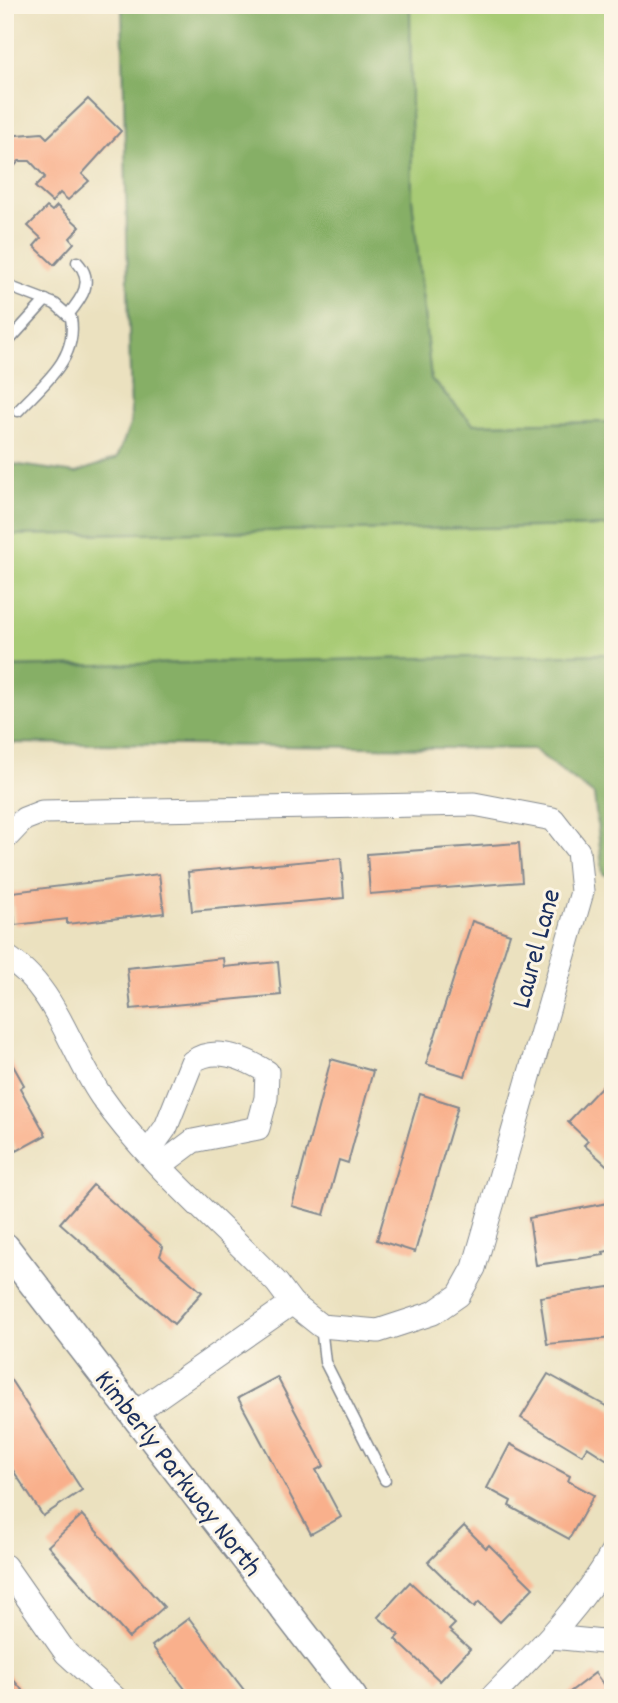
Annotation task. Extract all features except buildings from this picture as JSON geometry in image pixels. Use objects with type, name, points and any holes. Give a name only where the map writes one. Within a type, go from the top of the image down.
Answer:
[{"type":"street","name":"Laurel Lane","points":[[5,839],[24,819],[42,812],[474,804],[553,819],[578,851],[582,891],[474,1268],[459,1295],[433,1313],[378,1331],[321,1326]]},
{"type":"street","points":[[5,956],[16,963],[47,997],[101,1096],[154,1158],[277,1283],[292,1303],[321,1326]]},
{"type":"street","points":[[201,1055],[228,1055],[245,1060],[267,1072],[266,1098],[258,1128],[193,1140],[154,1158],[192,1062],[201,1055]]},
{"type":"street","name":"Kimberly Parkway North","points":[[5,1247],[352,1698]]},
{"type":"street","points":[[135,1413],[292,1303]]},
{"type":"street","points":[[491,1698],[552,1637],[598,1577],[613,1551]]},
{"type":"street","points":[[5,1566],[66,1653],[115,1698]]},
{"type":"street","points":[[552,1637],[613,1643]]},
{"type":"lane","points":[[68,314],[82,299],[87,283],[85,271],[77,262]]},
{"type":"lane","points":[[5,285],[46,300],[68,314],[74,335],[64,363],[18,411]]},
{"type":"lane","points":[[5,345],[46,300]]},
{"type":"lane","points":[[321,1326],[325,1362],[385,1480]]},
{"type":"green space","points":[[122,5],[410,5],[412,199],[431,379],[473,424],[613,422],[613,526],[5,535],[5,463],[76,473],[117,458],[131,422]]},
{"type":"green space","points":[[410,5],[613,5],[613,422],[473,424],[431,379],[412,199]]},
{"type":"green space","points":[[613,526],[613,654],[5,667],[5,535]]},
{"type":"green space","points":[[613,654],[613,877],[603,874],[594,795],[533,749],[5,743],[5,667]]}]
